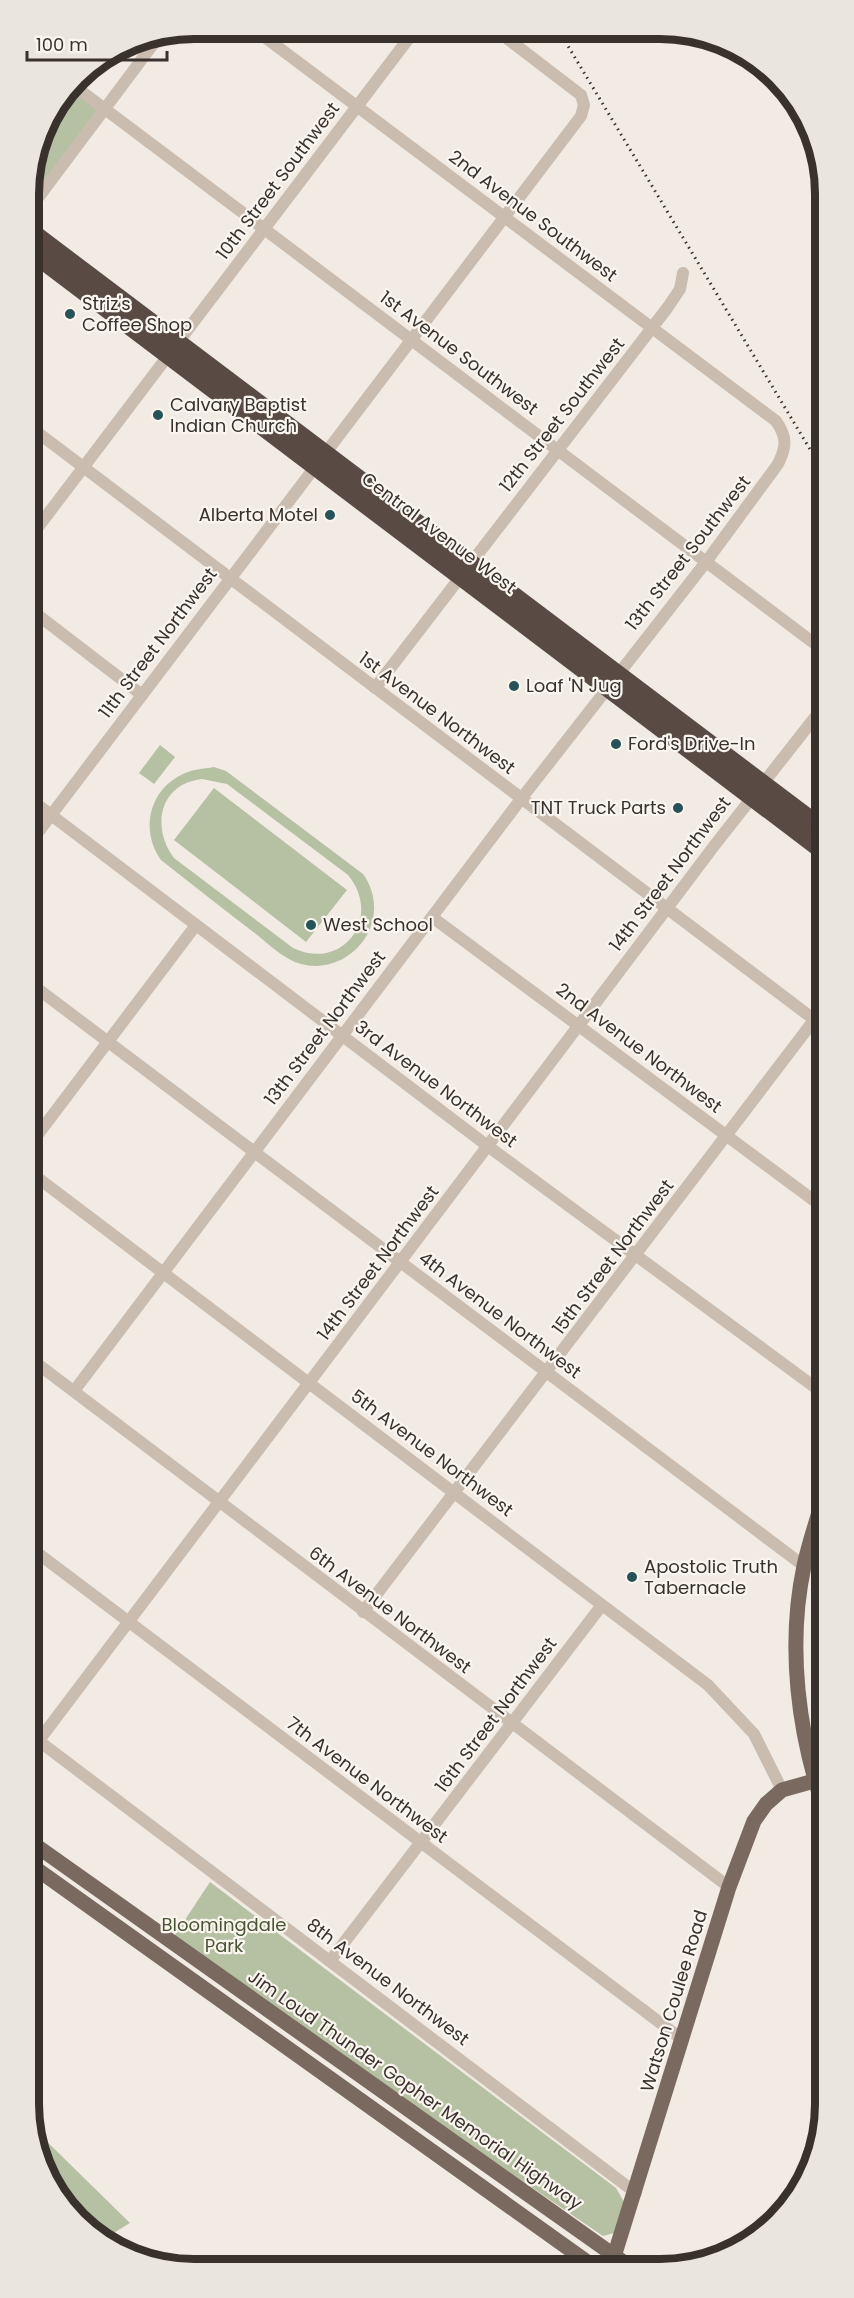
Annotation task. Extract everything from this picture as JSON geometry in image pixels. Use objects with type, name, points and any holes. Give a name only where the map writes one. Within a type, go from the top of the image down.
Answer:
[{"type":"highway","name":"Central Avenue West","points":[[39,238],[173,348],[612,680],[757,789],[815,824]]},
{"type":"highway","name":"Central Avenue West","points":[[39,257],[173,348]]},
{"type":"highway","name":"Central Avenue West","points":[[757,789],[815,843]]},
{"type":"main road","points":[[814,1781],[798,1700],[796,1633],[804,1566],[815,1526]]},
{"type":"main road","name":"Watson Coulee Road","points":[[613,2259],[636,2193],[729,1887],[754,1821],[766,1804],[782,1790],[814,1781]]},
{"type":"main road","name":"Jim Loud Thunder Gopher Memorial Highway","points":[[39,1848],[609,2259]]},
{"type":"main road","points":[[39,1871],[583,2259]]},
{"type":"street","name":"2nd Avenue Southwest","points":[[267,39],[776,421],[786,435]]},
{"type":"street","name":"10th Street Southwest","points":[[39,526],[408,39]]},
{"type":"street","name":"11th Street Northwest","points":[[39,831],[581,116],[584,105],[581,95],[508,39]]},
{"type":"street","points":[[39,197],[153,45]]},
{"type":"street","name":"1st Avenue Southwest","points":[[79,90],[815,644]]},
{"type":"street","name":"12th Street Southwest","points":[[375,688],[652,328],[680,289],[683,273]]},
{"type":"street","name":"1st Avenue Northwest","points":[[39,434],[815,1021]]},
{"type":"street","name":"13th Street Southwest","points":[[612,680],[706,562],[778,464],[785,449],[786,435]]},
{"type":"street","points":[[39,616],[142,695]]},
{"type":"street","name":"13th Street Northwest","points":[[74,1391],[612,680]]},
{"type":"street","name":"14th Street Northwest","points":[[39,1736],[489,1147],[666,908],[815,717]]},
{"type":"street","name":"3rd Avenue Northwest","points":[[39,806],[489,1147],[815,1387]]},
{"type":"street","name":"2nd Avenue Northwest","points":[[432,917],[815,1201]]},
{"type":"street","points":[[39,1133],[196,925]]},
{"type":"street","name":"4th Avenue Northwest","points":[[39,990],[804,1566]]},
{"type":"street","name":"15th Street Northwest","points":[[363,1612],[637,1256],[726,1135],[815,1029]]},
{"type":"street","name":"5th Avenue Northwest","points":[[39,1179],[708,1685],[754,1734],[782,1790]]},
{"type":"street","name":"6th Avenue Northwest","points":[[39,1365],[512,1726],[729,1887]]},
{"type":"street","name":"7th Avenue Northwest","points":[[39,1554],[683,2040]]},
{"type":"street","name":"16th Street Northwest","points":[[330,1961],[512,1726],[602,1605]]},
{"type":"street","name":"8th Avenue Northwest","points":[[39,1746],[330,1961],[636,2193]]},
{"type":"green space","points":[[79,90],[104,109],[39,197],[40,174],[47,144],[71,100]]},
{"type":"green space","points":[[160,745],[175,757],[154,784],[139,773]]},
{"type":"green space","points":[[214,767],[226,771],[363,874],[373,896],[373,920],[367,935],[347,956],[339,961],[320,966],[294,962],[275,950],[161,860],[151,837],[151,813],[155,801],[170,782],[181,775],[193,770]],"holes":[[[202,779],[227,784],[348,875],[358,891],[361,908],[359,923],[352,936],[342,947],[328,953],[311,953],[293,948],[174,858],[167,846],[161,821],[168,798],[176,789]]]},
{"type":"green space","points":[[214,788],[347,890],[306,942],[174,840]]},
{"type":"green space","name":"Bloomingdale Park","points":[[210,1882],[616,2188],[624,2202],[614,2233],[603,2236],[171,1941]]},
{"type":"green space","points":[[43,2138],[130,2223],[111,2235],[84,2214],[55,2172]]},
{"type":"railway","points":[[564,39],[815,458]]},
{"type":"place","name":"Striz's Coffee Shop","points":[[70,314]]},
{"type":"place","name":"Calvary Baptist Indian Church","points":[[158,415]]},
{"type":"place","name":"Alberta Motel","points":[[330,515]]},
{"type":"place","name":"Loaf 'N Jug","points":[[514,686]]},
{"type":"place","name":"Ford's Drive-In","points":[[616,744]]},
{"type":"place","name":"TNT Truck Parts","points":[[678,808]]},
{"type":"place","name":"West School","points":[[311,925]]},
{"type":"place","name":"Apostolic Truth Tabernacle","points":[[632,1577]]}]
